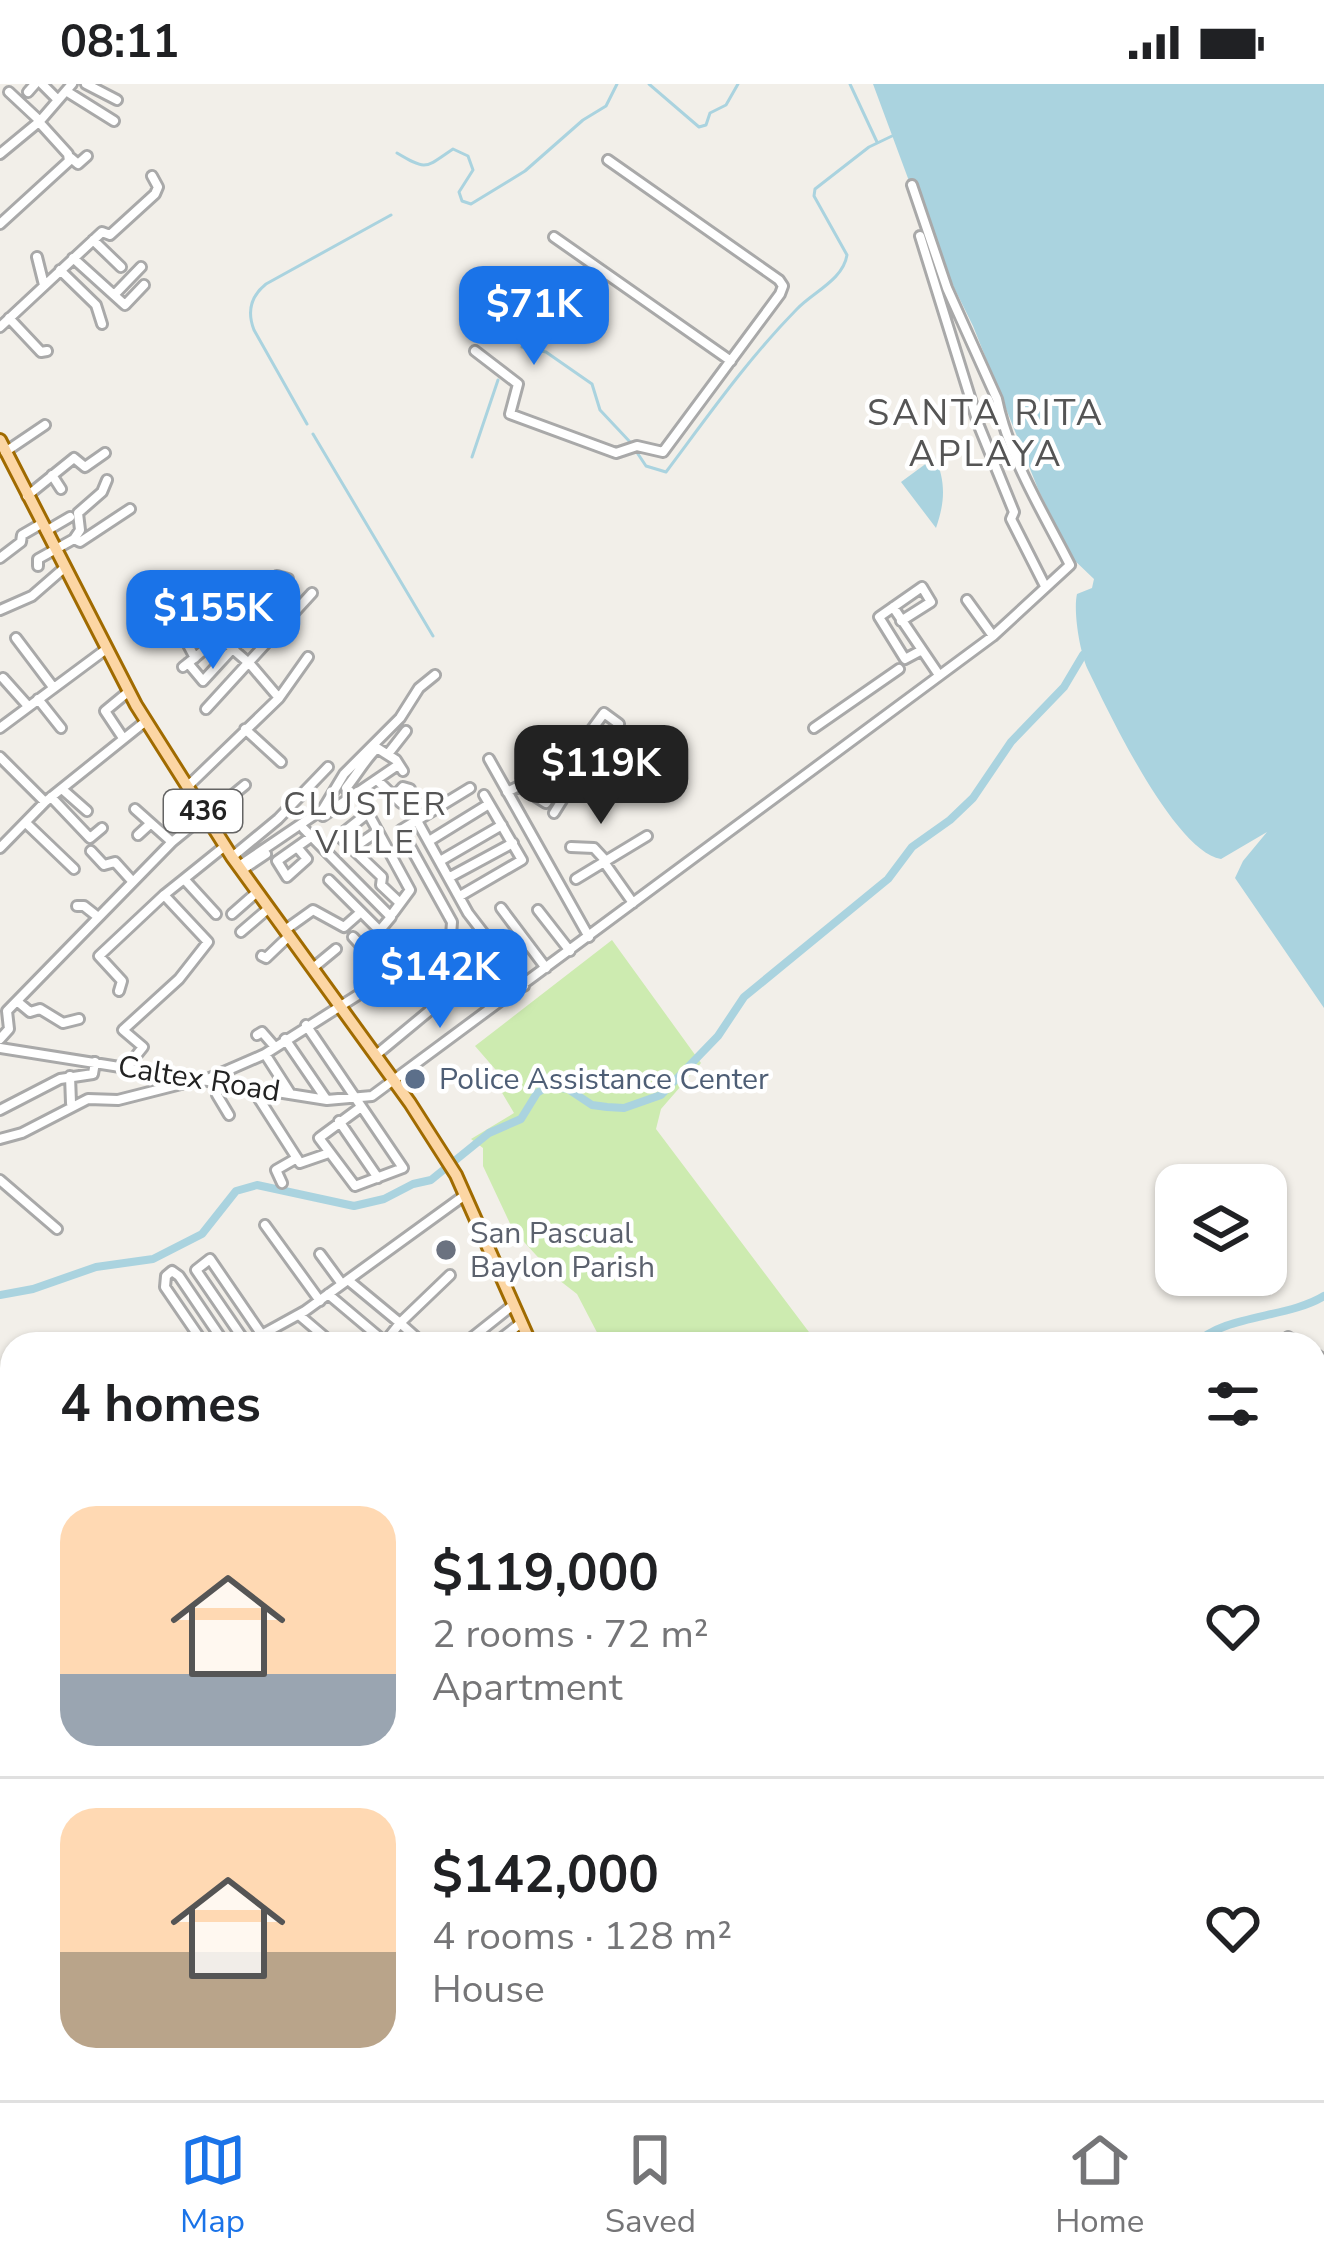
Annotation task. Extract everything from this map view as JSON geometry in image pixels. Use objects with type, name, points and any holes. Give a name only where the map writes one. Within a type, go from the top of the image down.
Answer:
[{"type":"main road","name":"436","points":[[2,448],[146,721],[257,892],[446,1157],[525,1332]]},
{"type":"street","points":[[86,84],[117,100]]},
{"type":"street","points":[[35,86],[58,100]]},
{"type":"street","points":[[0,154],[69,88],[114,121]]},
{"type":"street","points":[[9,92],[69,157],[80,164],[87,156]]},
{"type":"street","points":[[0,224],[69,157]]},
{"type":"street","points":[[475,351],[518,384],[510,414],[616,453],[634,447],[662,452],[780,294],[782,283],[608,160]]},
{"type":"street","points":[[0,327],[103,231],[110,235],[155,194],[158,187],[152,176]]},
{"type":"street","points":[[912,184],[927,236],[997,399],[1001,421],[1037,506],[1070,566],[1045,586],[1011,519],[1014,512],[979,426],[920,236]]},
{"type":"street","points":[[554,237],[731,362]]},
{"type":"street","points":[[93,240],[121,267]]},
{"type":"street","points":[[37,256],[44,285]]},
{"type":"street","points":[[73,258],[126,305],[144,285]]},
{"type":"street","points":[[115,295],[141,267]]},
{"type":"street","points":[[60,270],[96,305],[102,324]]},
{"type":"street","points":[[9,318],[41,352],[47,351]]},
{"type":"street","points":[[2,448],[45,425]]},
{"type":"street","points":[[27,496],[74,458],[85,467],[105,453]]},
{"type":"street","points":[[14,470],[28,460]]},
{"type":"street","points":[[52,475],[62,489]]},
{"type":"street","points":[[38,566],[37,560],[74,538],[80,530],[78,513],[103,492],[107,480]]},
{"type":"street","points":[[74,538],[80,542],[130,509]]},
{"type":"street","points":[[0,558],[21,542],[22,535],[70,517]]},
{"type":"street","points":[[0,610],[32,596],[63,569]]},
{"type":"street","points":[[179,628],[189,663],[198,684],[288,588],[288,580],[277,575],[221,639],[189,663]]},
{"type":"street","points":[[204,584],[224,608],[224,622],[230,628]]},
{"type":"street","name":"Caltex Road","points":[[0,1043],[197,1082],[358,1103],[395,1083],[993,636],[1045,586]]},
{"type":"street","points":[[901,621],[931,599],[922,587],[879,617],[906,660],[920,651]]},
{"type":"street","points":[[206,709],[312,593]]},
{"type":"street","points":[[967,599],[993,636]]},
{"type":"street","points":[[892,607],[939,675]]},
{"type":"street","points":[[16,638],[53,687]]},
{"type":"street","points":[[221,639],[279,698]]},
{"type":"street","points":[[0,728],[106,650]]},
{"type":"street","points":[[188,786],[279,698],[308,657]]},
{"type":"street","points":[[814,728],[899,669]]},
{"type":"street","points":[[235,860],[323,809],[344,774],[435,675]]},
{"type":"street","points":[[3,678],[28,706]]},
{"type":"street","points":[[123,738],[105,709],[128,692]]},
{"type":"street","points":[[38,699],[61,728]]},
{"type":"street","points":[[604,713],[620,724],[588,767],[578,764],[573,755],[604,713]]},
{"type":"street","points":[[1,845],[48,800],[146,721]]},
{"type":"street","points":[[245,729],[281,762]]},
{"type":"street","points":[[388,754],[406,731]]},
{"type":"street","points":[[297,847],[353,795],[400,768],[379,747],[360,764],[346,788],[353,795],[368,813],[410,890],[393,913]]},
{"type":"street","points":[[0,758],[90,838],[101,828]]},
{"type":"street","points":[[489,759],[589,937]]},
{"type":"street","points":[[507,792],[519,786],[545,803],[578,764]]},
{"type":"street","points":[[554,813],[578,764]]},
{"type":"street","points":[[235,860],[328,767]]},
{"type":"street","points":[[377,780],[397,800],[403,787],[410,789]]},
{"type":"street","points":[[0,1043],[9,1029],[6,1013],[172,842],[245,785]]},
{"type":"street","points":[[0,1139],[37,1127],[88,1099],[118,1100],[197,1082],[265,1054],[442,944],[452,936],[452,922],[401,831],[470,788]]},
{"type":"street","points":[[62,789],[87,812]]},
{"type":"street","points":[[429,841],[487,799],[521,860],[460,896]]},
{"type":"street","points":[[135,809],[172,842]]},
{"type":"street","points":[[368,813],[338,834],[400,903]]},
{"type":"street","points":[[416,819],[468,913],[524,986]]},
{"type":"street","points":[[26,823],[74,869]]},
{"type":"street","points":[[138,835],[150,824]]},
{"type":"street","points":[[440,861],[502,825]]},
{"type":"street","points":[[352,849],[378,831]]},
{"type":"street","points":[[119,991],[122,981],[99,956],[164,895],[184,879],[307,833]]},
{"type":"street","points":[[307,833],[391,917],[364,949],[353,937]]},
{"type":"street","points":[[576,879],[647,836]]},
{"type":"street","points":[[450,878],[512,843]]},
{"type":"street","points":[[571,847],[594,848],[633,903]]},
{"type":"street","points":[[91,851],[104,865],[115,862],[133,882]]},
{"type":"street","points":[[337,888],[349,876]]},
{"type":"street","points":[[184,879],[216,914]]},
{"type":"street","points":[[329,880],[380,931]]},
{"type":"street","points":[[232,914],[257,892]]},
{"type":"street","points":[[128,1067],[143,1047],[123,1030],[179,979],[208,942],[164,895]]},
{"type":"street","points":[[77,906],[98,917]]},
{"type":"street","points":[[241,932],[269,908]]},
{"type":"street","points":[[501,908],[546,968]]},
{"type":"street","points":[[262,956],[266,958],[313,910],[344,927],[361,912]]},
{"type":"street","points":[[538,910],[570,951]]},
{"type":"street","points":[[452,922],[468,913]]},
{"type":"street","points":[[313,968],[336,949]]},
{"type":"street","points":[[482,958],[510,996]]},
{"type":"street","points":[[376,1055],[475,973]]},
{"type":"street","points":[[18,1002],[30,1012],[40,1010],[63,1023],[79,1018]]},
{"type":"street","points":[[306,1025],[403,1168],[352,1185],[319,1136],[358,1103]]},
{"type":"street","points":[[257,1034],[262,1032],[275,1046]]},
{"type":"street","points":[[285,1039],[327,1100]]},
{"type":"street","points":[[265,1054],[291,1094]]},
{"type":"street","points":[[0,1110],[70,1076],[93,1074],[95,1062]]},
{"type":"street","points":[[70,1076],[71,1103]]},
{"type":"street","points":[[218,1085],[217,1095],[229,1115]]},
{"type":"street","points":[[254,1091],[303,1164],[329,1153]]},
{"type":"street","points":[[339,1121],[378,1178]]},
{"type":"street","points":[[282,1183],[276,1170],[297,1157]]},
{"type":"street","points":[[0,1180],[58,1229]]},
{"type":"street","points":[[268,1332],[324,1298],[466,1194]]},
{"type":"street","points":[[265,1225],[324,1298],[369,1332]]},
{"type":"street","points":[[320,1254],[345,1282],[410,1332]]},
{"type":"street","points":[[237,1332],[196,1270],[210,1259],[261,1332]]},
{"type":"street","points":[[196,1332],[165,1287],[165,1278],[172,1271],[217,1332]]},
{"type":"street","points":[[393,1332],[451,1275]]},
{"type":"street","points":[[476,1332],[513,1305]]},
{"type":"street","points":[[299,1315],[319,1332]]},
{"type":"street","points":[[509,1332],[521,1323]]},
{"type":"green space","points":[[612,940],[701,1063],[661,1109],[656,1129],[809,1332],[597,1332],[577,1294],[513,1230],[483,1166],[483,1148],[471,1139],[514,1113],[501,1091],[508,1084],[475,1046]]},
{"type":"water","points":[[873,84],[1324,84],[1324,1008],[1235,878],[1267,832],[1221,859],[1183,832],[1145,778],[1088,670],[1078,632],[1077,594],[1092,588],[1094,579],[1072,558],[1038,489],[973,326],[932,243]]},
{"type":"water","points":[[935,457],[943,492],[936,528],[901,482]]},
{"type":"waterway","points":[[397,153],[421,165],[453,149],[468,156],[473,170],[459,192],[462,201],[471,204],[525,171],[606,106],[617,84]]},
{"type":"waterway","points":[[649,84],[699,127],[706,125],[710,113],[726,105],[738,84]]},
{"type":"waterway","points":[[850,84],[877,142]]},
{"type":"waterway","points":[[636,451],[646,466],[666,472],[761,348],[840,272],[847,255],[814,196],[815,189],[869,147],[892,136]]},
{"type":"waterway","points":[[307,424],[254,330],[254,299],[266,284],[391,215]]},
{"type":"waterway","points":[[522,347],[546,352],[592,384],[600,410],[631,443]]},
{"type":"waterway","points":[[472,457],[498,380]]},
{"type":"waterway","points":[[313,434],[433,636]]},
{"type":"waterway","points":[[0,1295],[96,1267],[153,1259],[202,1234],[236,1191],[257,1185],[354,1206],[384,1199],[431,1180],[489,1133],[521,1119],[537,1093],[548,1086],[568,1089],[592,1105],[607,1107],[624,1108],[661,1095],[718,1036],[744,997],[888,879],[912,847],[973,798],[1011,742],[1064,687],[1083,655]]},
{"type":"waterway","points":[[1213,1332],[1324,1296]]},
{"type":"place","name":"Police Assistance Center","points":[[415,1079]]},
{"type":"place","name":"San Pascual Baylon Parish","points":[[446,1250]]},
{"type":"district","name":"SANTA RITA APLAYA","points":[[986,434]]},
{"type":"district","name":"CLUSTER VILLE","points":[[366,823]]}]
